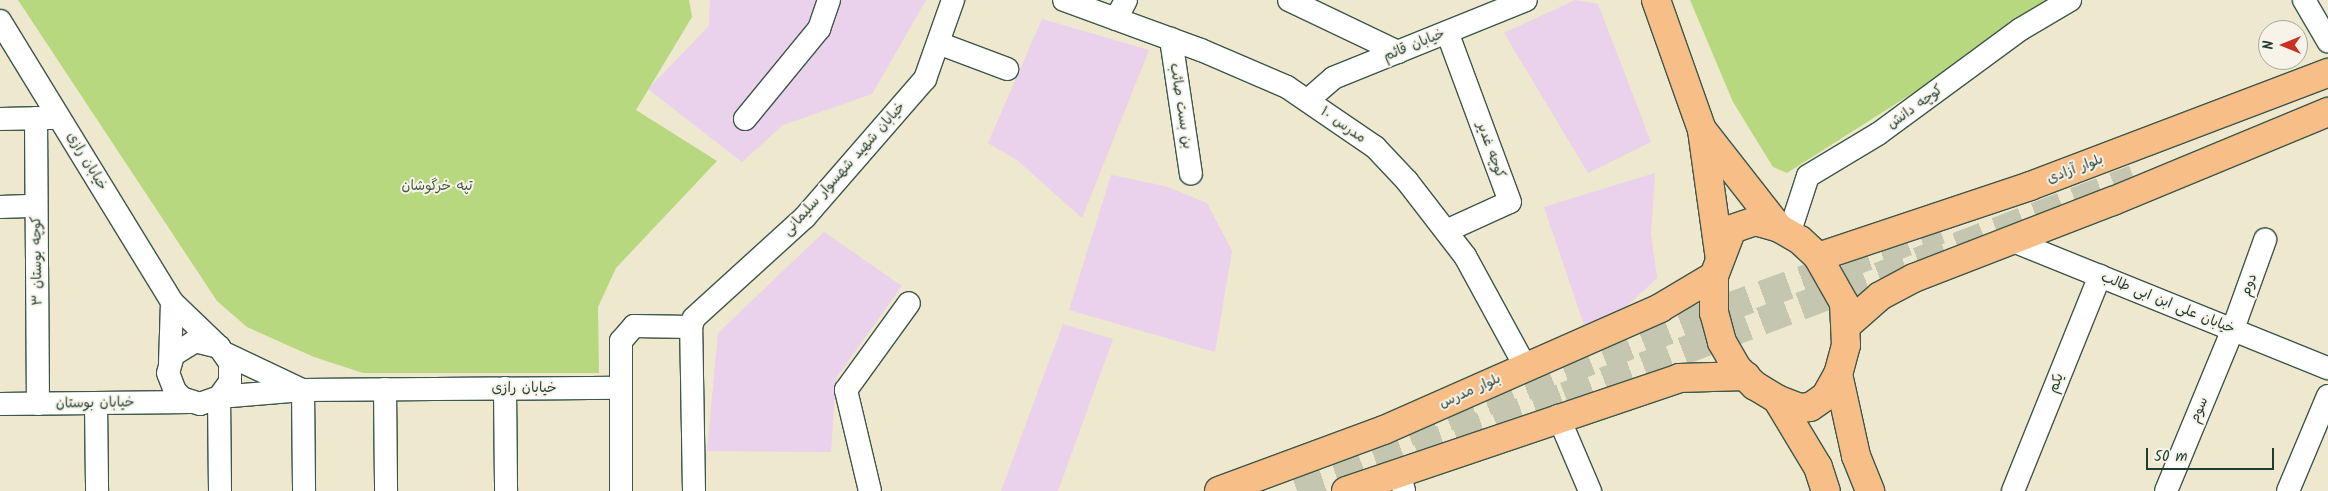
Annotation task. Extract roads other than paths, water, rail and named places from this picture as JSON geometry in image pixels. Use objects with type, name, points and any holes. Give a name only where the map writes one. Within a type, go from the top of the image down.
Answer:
[{"type":"main road","points":[[1656,0],[1702,130],[1717,267],[1714,314],[1722,342],[1746,376],[1776,399],[1800,408],[1810,407],[1826,396],[1838,374],[1846,344],[1844,303],[1818,257],[1784,231],[1702,130]]},
{"type":"main road","name":"بلوار آزادی","points":[[1818,257],[2030,186],[2328,73]]},
{"type":"main road","points":[[1846,326],[1880,296],[1914,278],[2008,239],[2113,201],[2328,112]]},
{"type":"main road","points":[[1717,267],[1732,230],[1739,225],[1755,221],[1784,231]]},
{"type":"main road","name":"بلوار مدرس","points":[[1219,491],[1384,430],[1525,366],[1660,308],[1717,267]]},
{"type":"main road","points":[[1838,374],[1856,456],[1870,491]]},
{"type":"main road","points":[[1346,491],[1402,481],[1558,416],[1679,378],[1746,376]]},
{"type":"main road","points":[[1776,399],[1822,479]]},
{"type":"main road","points":[[1822,479],[1823,456],[1835,449],[1843,449],[1856,456]]},
{"type":"street","points":[[745,119],[819,29],[829,0]]},
{"type":"street","name":"خیابان شهید شهسوار سلیمانی","points":[[691,327],[694,318],[804,217],[925,78],[953,0]]},
{"type":"street","name":"مدرس ۱۰","points":[[1064,0],[1121,9],[1170,39],[1287,87],[1374,147],[1407,180],[1465,256],[1525,366]]},
{"type":"street","points":[[1289,0],[1398,52]]},
{"type":"street","name":"خیابان قائم","points":[[1308,100],[1333,78],[1447,32],[1501,4],[1526,0]]},
{"type":"street","name":"کوچه دانش","points":[[1784,231],[1808,176],[1878,134],[2021,29],[2070,0]]},
{"type":"street","points":[[2304,0],[2328,41]]},
{"type":"street","name":"خیابان رازی","points":[[0,21],[172,302],[223,351]]},
{"type":"street","name":"کوچه غدیر","points":[[1446,231],[1510,202],[1447,32]]},
{"type":"street","name":"بن بست صائب","points":[[1170,39],[1191,174]]},
{"type":"street","points":[[938,43],[1007,68]]},
{"type":"street","points":[[0,118],[61,119]]},
{"type":"street","name":"کوچه بوستان ۳","points":[[36,118],[38,404]]},
{"type":"street","points":[[0,207],[36,206]]},
{"type":"street","name":"خیابان علی ابن ابی طالب","points":[[2008,239],[2328,368]]},
{"type":"street","name":"دوم","points":[[2233,329],[2265,240]]},
{"type":"street","name":"یکم","points":[[2013,491],[2100,276]]},
{"type":"street","points":[[172,302],[168,373],[175,391],[190,402],[210,402],[219,398],[226,390],[232,372],[223,351]]},
{"type":"street","points":[[870,491],[846,390],[909,304]]},
{"type":"street","points":[[621,491],[621,341],[634,326],[691,327],[694,491]]},
{"type":"street","name":"سوم","points":[[2166,491],[2233,329]]},
{"type":"street","points":[[170,363],[179,349],[195,341],[223,351],[303,390],[304,491]]},
{"type":"street","points":[[505,388],[506,491]]},
{"type":"street","name":"خیابان رازی","points":[[219,398],[303,390],[622,388]]},
{"type":"street","points":[[385,389],[386,491]]},
{"type":"street","points":[[2288,491],[2328,396]]},
{"type":"street","points":[[219,398],[220,491]]},
{"type":"street","name":"خیابان بوستان","points":[[0,404],[190,402]]},
{"type":"street","points":[[96,403],[97,491]]},
{"type":"street","points":[[1558,416],[1590,491]]},
{"type":"tunnel","points":[[1297,491],[1565,396],[2134,179]]},
{"type":"tunnel","points":[[1408,433],[1723,309],[1940,230]]},
{"type":"park label","name":"تپه خرگوشان","points":[[437,186]]}]
